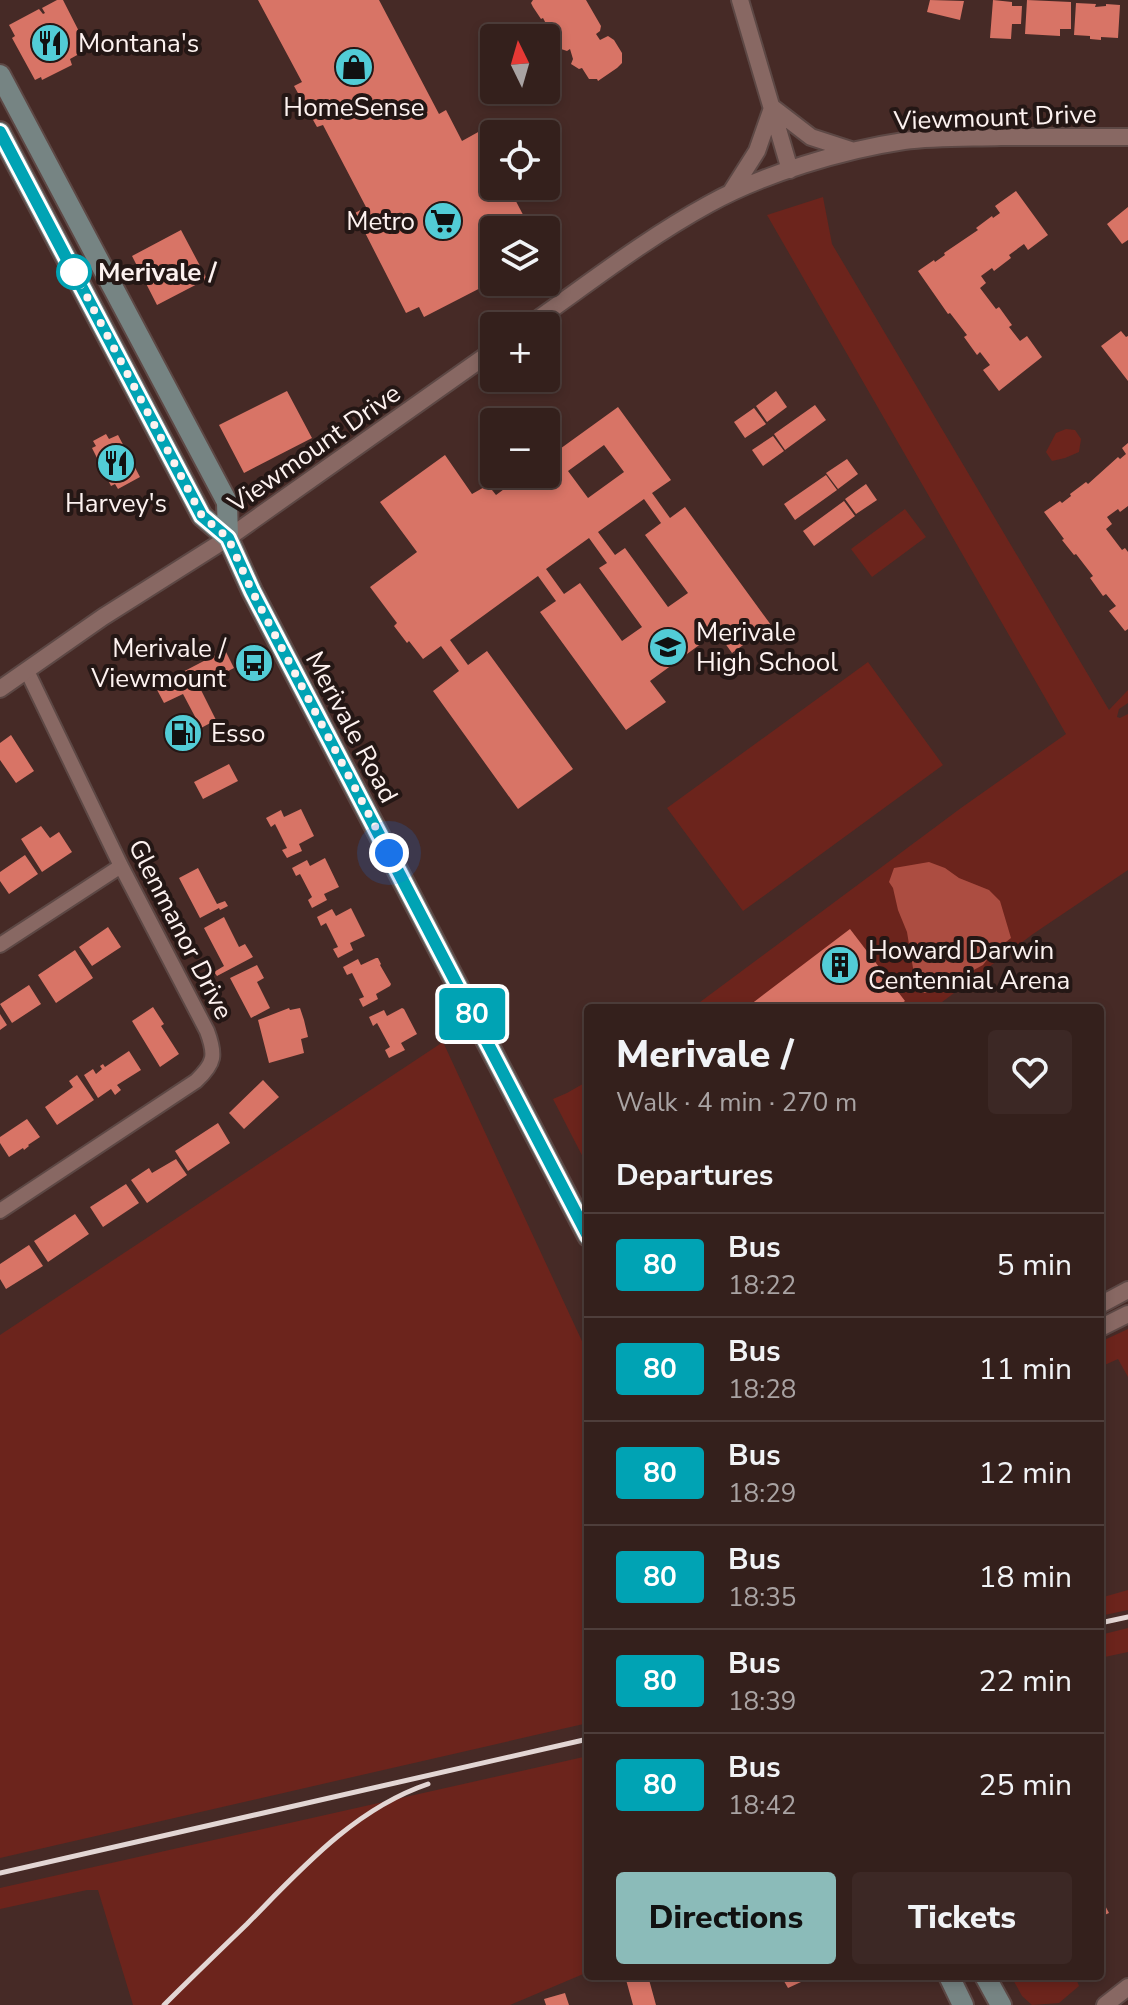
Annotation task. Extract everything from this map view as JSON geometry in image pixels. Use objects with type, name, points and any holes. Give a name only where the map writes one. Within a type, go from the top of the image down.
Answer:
[{"type":"main road","name":"Merivale Road","points":[[0,75],[227,502],[228,538],[252,591],[584,1228]]},
{"type":"main road","name":"Merivale Road","points":[[0,132],[202,516],[228,538]]},
{"type":"main road","points":[[951,1980],[963,2005]]},
{"type":"main road","points":[[987,1980],[1001,2005]]},
{"type":"street","points":[[740,0],[790,170]]},
{"type":"street","points":[[772,107],[811,137],[853,150]]},
{"type":"street","points":[[731,192],[757,151],[772,107]]},
{"type":"street","name":"Viewmount Drive","points":[[548,312],[649,240],[731,192],[853,150],[943,138],[1128,137]]},
{"type":"street","name":"Viewmount Drive","points":[[0,689],[103,617],[228,538],[480,360]]},
{"type":"street","name":"Glenmanor Drive","points":[[0,1211],[196,1081],[210,1067],[214,1048],[121,866],[27,671]]},
{"type":"street","points":[[0,945],[121,866]]},
{"type":"street","points":[[1104,1303],[1128,1290]]},
{"type":"street","points":[[1104,1326],[1128,1314]]},
{"type":"street","points":[[1105,2005],[1128,1987]]},
{"type":"shaded area","points":[[823,197],[832,244],[1109,710],[1128,690],[1128,703],[1119,709],[1117,717],[1128,714],[1128,870],[1033,934],[939,1004],[697,1004],[1066,734],[767,215]]},
{"type":"shaded area","points":[[1075,430],[1081,439],[1079,452],[1052,461],[1046,452],[1056,433]]},
{"type":"shaded area","points":[[905,509],[926,537],[872,577],[851,549]]},
{"type":"shaded area","points":[[868,662],[943,765],[743,911],[667,808]]},
{"type":"shaded area","points":[[929,862],[989,890],[1000,901],[1011,938],[993,952],[983,965],[925,993],[917,992],[907,932],[889,882],[894,868]]},
{"type":"shaded area","points":[[443,1042],[584,1345],[584,1724],[0,1858],[0,1335]]},
{"type":"shaded area","points":[[584,1083],[584,1159],[553,1099]]},
{"type":"shaded area","points":[[1128,1329],[1128,1377],[1118,1359],[1104,1365],[1104,1340]]},
{"type":"shaded area","points":[[1128,1590],[1128,1610],[1104,1615],[1104,1597]]},
{"type":"shaded area","points":[[1128,1628],[1128,1652],[1104,1657],[1104,1634]]},
{"type":"shaded area","points":[[584,1757],[584,1974],[510,2005],[133,2005],[98,1890],[0,1909],[0,1888]]},
{"type":"shaded area","points":[[1013,1980],[1077,1980],[1079,1986],[1059,2003],[1032,2005],[1022,1996]]},
{"type":"building","name":"Montana's","points":[[63,0],[88,49],[70,59],[72,65],[42,80],[41,77],[35,80],[12,38],[15,36],[9,25],[39,9],[45,13],[42,8]]},
{"type":"building","points":[[258,0],[379,0],[439,114],[446,110],[462,141],[480,131],[480,200],[515,200],[524,216],[480,216],[480,288],[424,317],[419,307],[406,313],[355,213],[366,207],[323,125],[317,127],[294,86],[302,82]]},
{"type":"building","points":[[533,0],[586,0],[601,26],[596,34],[600,40],[608,36],[614,40],[622,53],[622,63],[598,81],[589,79],[582,68],[571,64],[570,49],[561,49],[560,24],[546,24],[531,3]]},
{"type":"building","points":[[930,0],[964,1],[960,20],[927,12]]},
{"type":"building","points":[[993,0],[1022,6],[1021,24],[1012,24],[1011,39],[990,38]]},
{"type":"building","points":[[1027,0],[1071,2],[1071,29],[1060,29],[1060,36],[1025,34]]},
{"type":"building","points":[[1076,3],[1096,4],[1095,7],[1120,5],[1118,38],[1101,37],[1101,40],[1074,35]]},
{"type":"building","points":[[1016,191],[1048,235],[1028,250],[1024,244],[994,271],[992,268],[981,276],[986,283],[980,288],[996,309],[999,307],[1020,341],[1027,336],[1042,357],[999,391],[983,370],[990,365],[980,352],[977,355],[964,337],[967,335],[918,271],[945,255],[978,230],[976,228],[1000,213],[995,206]]},
{"type":"building","points":[[1128,207],[1128,240],[1122,244],[1107,224]]},
{"type":"building","points":[[181,230],[207,279],[157,305],[132,256]]},
{"type":"building","points":[[1121,331],[1128,336],[1128,381],[1101,346]]},
{"type":"building","points":[[287,391],[312,438],[244,473],[219,425]]},
{"type":"building","points":[[776,391],[787,407],[767,422],[756,406]]},
{"type":"building","points":[[815,405],[826,420],[785,450],[774,434]]},
{"type":"building","points":[[618,407],[671,480],[652,493],[670,518],[685,507],[771,625],[732,653],[717,632],[650,681],[666,702],[626,730],[540,612],[556,601],[538,576],[450,640],[468,665],[487,651],[573,769],[518,809],[433,691],[459,671],[441,646],[423,659],[394,626],[397,623],[370,587],[417,552],[380,502],[445,455],[472,494],[490,488],[496,495],[506,488],[560,488],[560,449]],"holes":[[[604,445],[624,472],[588,498],[568,471]],[[644,499],[661,523],[645,535],[688,593],[668,607],[625,548],[615,555],[598,532]],[[589,538],[607,563],[599,568],[642,627],[622,641],[580,583],[564,594],[546,569]]]},
{"type":"building","points":[[754,408],[766,424],[745,438],[734,422]]},
{"type":"building","name":"Harvey's","points":[[106,434],[109,439],[118,435],[140,477],[118,489],[115,484],[111,486],[92,448],[96,446],[93,441]]},
{"type":"building","points":[[773,436],[784,451],[763,466],[752,450]]},
{"type":"building","points":[[1128,443],[1128,506],[1107,517],[1112,524],[1106,529],[1122,550],[1125,548],[1128,552],[1128,629],[1125,631],[1109,611],[1116,606],[1106,594],[1103,596],[1090,578],[1093,576],[1062,540],[1044,512],[1060,501],[1062,503],[1118,457],[1120,459],[1126,454],[1122,448]]},
{"type":"building","points":[[847,459],[858,474],[838,489],[826,473]]},
{"type":"building","points":[[826,475],[837,490],[795,520],[784,504]]},
{"type":"building","points":[[866,484],[877,500],[856,514],[845,499]]},
{"type":"building","points":[[844,501],[855,516],[814,546],[803,531]]},
{"type":"building","points":[[225,650],[234,668],[199,686],[216,720],[201,728],[183,694],[164,703],[155,686]]},
{"type":"building","points":[[11,735],[34,771],[16,783],[0,760],[0,743]]},
{"type":"building","points":[[229,764],[238,781],[203,799],[194,782]]},
{"type":"building","points":[[301,809],[314,836],[299,844],[302,851],[287,858],[282,850],[287,848],[275,824],[271,827],[266,818],[281,810],[284,817]]},
{"type":"building","points":[[41,826],[50,838],[59,832],[72,852],[42,872],[21,839]]},
{"type":"building","points":[[25,855],[38,874],[9,894],[0,881],[0,872]]},
{"type":"building","points":[[325,858],[339,887],[324,894],[327,900],[312,908],[308,900],[312,897],[300,874],[296,876],[292,868],[307,860],[310,866]]},
{"type":"building","points":[[198,868],[217,904],[225,901],[228,906],[200,918],[179,878]]},
{"type":"building","points":[[351,908],[365,936],[350,943],[353,950],[338,958],[333,949],[338,947],[326,923],[321,926],[317,917],[332,909],[336,916]]},
{"type":"building","points":[[224,917],[239,947],[245,944],[253,957],[217,976],[214,972],[224,966],[204,928]]},
{"type":"building","points":[[108,927],[121,947],[92,966],[79,947]]},
{"type":"building","name":"Howard Darwin Centennial Arena","points":[[850,929],[905,1001],[901,1004],[751,1004]]},
{"type":"building","points":[[75,950],[93,978],[56,1003],[38,975]]},
{"type":"building","points":[[376,958],[391,984],[376,994],[378,999],[363,1007],[359,999],[364,997],[352,973],[347,975],[343,967],[358,959],[361,965]]},
{"type":"building","points":[[257,965],[264,978],[257,982],[270,1008],[251,1018],[230,978]]},
{"type":"building","points":[[29,985],[41,1004],[12,1023],[0,1004]]},
{"type":"building","points":[[153,1007],[179,1054],[160,1067],[132,1021]]},
{"type":"building","points":[[289,1008],[300,1008],[304,1020],[308,1037],[301,1039],[304,1053],[269,1063],[258,1020]]},
{"type":"building","points":[[402,1008],[417,1034],[401,1043],[405,1050],[389,1058],[385,1050],[390,1047],[377,1023],[373,1026],[369,1017],[384,1010],[387,1016]]},
{"type":"building","points":[[0,1014],[7,1025],[0,1030]]},
{"type":"building","points":[[129,1051],[141,1070],[117,1085],[121,1090],[115,1095],[111,1089],[98,1098],[84,1075],[93,1069],[96,1074],[102,1069],[100,1066],[103,1064],[105,1067]]},
{"type":"building","points":[[77,1075],[94,1100],[57,1125],[45,1107],[73,1087],[69,1081]]},
{"type":"building","points":[[263,1080],[279,1097],[244,1129],[229,1113]]},
{"type":"building","points":[[27,1119],[40,1137],[9,1157],[0,1143],[0,1137]]},
{"type":"building","points":[[218,1123],[230,1143],[188,1171],[175,1151]]},
{"type":"building","points":[[176,1159],[187,1175],[147,1203],[131,1180],[149,1168],[152,1173]]},
{"type":"building","points":[[126,1184],[139,1203],[103,1227],[90,1207]]},
{"type":"building","points":[[75,1214],[89,1234],[48,1262],[34,1241]]},
{"type":"building","points":[[29,1245],[43,1266],[6,1289],[0,1279],[0,1264]]},
{"type":"building","points":[[626,1980],[649,1980],[656,2005],[633,2005]]},
{"type":"building","points":[[783,1980],[805,1980],[788,1988]]},
{"type":"building","points":[[565,1993],[569,2005],[546,2005],[544,1999]]},
{"type":"railway","points":[[1104,1622],[1128,1617]]},
{"type":"railway","points":[[0,1873],[584,1740]]},
{"type":"railway","points":[[164,2005],[330,1843],[376,1809],[428,1784]]},
{"type":"bus line","name":"80","points":[[0,132],[202,516],[228,538],[252,591],[584,1228]]},
{"type":"place","name":"Montana's","points":[[50,43]]},
{"type":"place","name":"HomeSense","points":[[354,67]]},
{"type":"place","name":"Metro","points":[[443,221]]},
{"type":"place","name":"Merivale /","points":[[74,272]]},
{"type":"place","name":"Harvey's","points":[[116,463]]},
{"type":"place","name":"Merivale High School","points":[[668,647]]},
{"type":"place","name":"Merivale / Viewmount","points":[[254,663]]},
{"type":"place","name":"Esso","points":[[183,733]]},
{"type":"place","name":"Howard Darwin Centennial Arena","points":[[840,965]]},
{"type":"route","points":[[74,272],[202,516],[228,538],[252,591],[389,853]]}]
